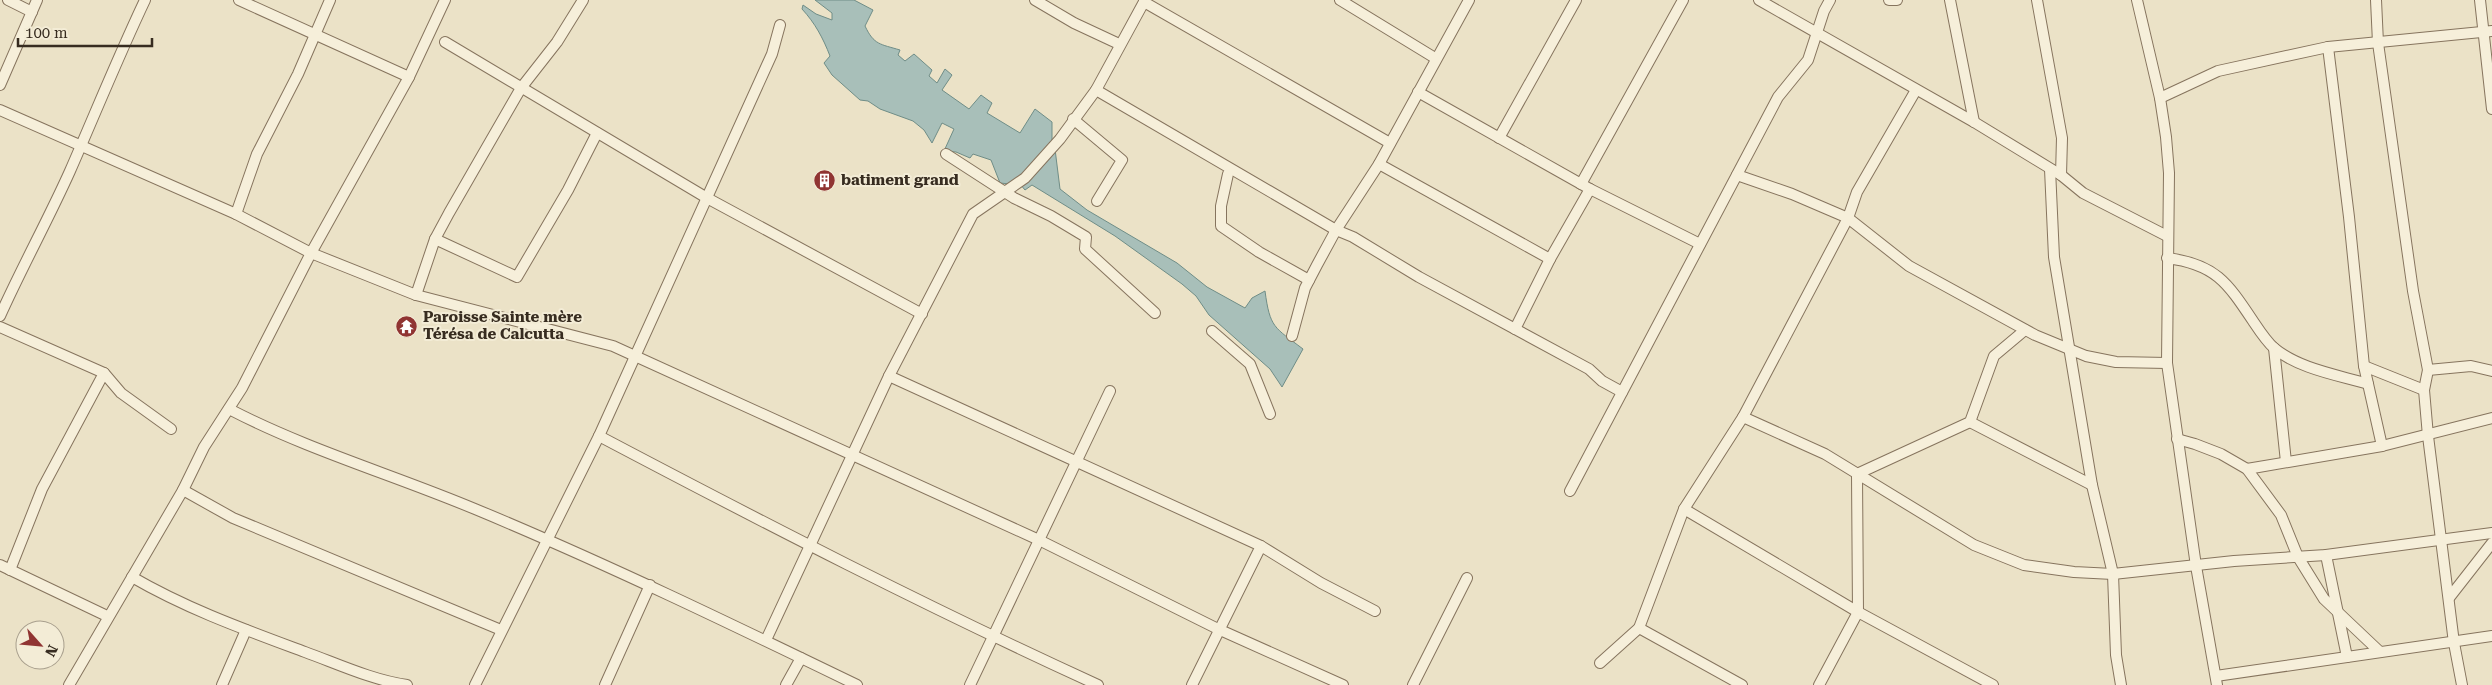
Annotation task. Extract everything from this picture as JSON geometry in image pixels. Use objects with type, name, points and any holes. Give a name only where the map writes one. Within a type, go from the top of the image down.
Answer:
[{"type":"street","points":[[8,0],[32,12]]},
{"type":"street","points":[[0,85],[37,0]]},
{"type":"street","points":[[0,316],[98,110],[110,76],[145,0]]},
{"type":"street","points":[[239,0],[409,77]]},
{"type":"street","points":[[236,214],[257,154],[316,34],[330,0]]},
{"type":"street","points":[[69,685],[183,490],[204,447],[229,410],[311,253],[409,77],[445,0]]},
{"type":"street","points":[[416,295],[435,239],[521,88],[557,42],[584,0]]},
{"type":"street","points":[[1036,0],[1074,24],[1119,44]]},
{"type":"street","points":[[1340,0],[1436,58]]},
{"type":"street","points":[[1292,336],[1304,288],[1336,230],[1379,164],[1469,0]]},
{"type":"street","points":[[1499,138],[1576,0]]},
{"type":"street","points":[[1515,329],[1585,186],[1683,0]]},
{"type":"street","points":[[1759,0],[1974,122],[2061,175],[2083,193],[2167,236]]},
{"type":"street","points":[[1570,491],[1778,97],[1808,60],[1830,0]]},
{"type":"street","points":[[1889,0],[1897,0]]},
{"type":"street","points":[[1950,0],[1974,122]]},
{"type":"street","points":[[2036,0],[2062,138],[2061,175]]},
{"type":"street","points":[[2137,0],[2160,98],[2166,136],[2169,173],[2167,363],[2196,566],[2216,680],[2347,657],[2492,636]]},
{"type":"street","points":[[2376,0],[2378,43],[2413,290],[2428,370],[2424,390],[2428,436],[2454,643],[2462,685]]},
{"type":"street","points":[[2480,0],[2487,32],[2492,109]]},
{"type":"street","points":[[766,640],[811,547],[889,376],[973,214],[1025,178],[1042,161],[1096,90],[1119,44],[1144,1],[1390,143]]},
{"type":"street","points":[[475,685],[600,436],[772,54],[780,24]]},
{"type":"street","points":[[2160,98],[2218,71],[2328,47],[2487,32]]},
{"type":"street","points":[[445,42],[708,198],[922,314]]},
{"type":"street","points":[[2328,47],[2349,217],[2364,366],[2382,446]]},
{"type":"street","points":[[1096,90],[1336,230],[1353,237],[1419,278],[1589,369],[1602,381],[1622,392]]},
{"type":"street","points":[[1600,663],[1639,628],[1684,509],[1743,418],[1848,218],[1857,192],[1916,90]]},
{"type":"street","points":[[1418,92],[1585,186],[1700,244]]},
{"type":"street","points":[[0,110],[80,147],[236,214],[311,253],[416,295],[613,346],[1039,540],[1218,629],[1343,685]]},
{"type":"street","points":[[1072,120],[1122,160],[1097,201]]},
{"type":"street","points":[[435,239],[517,276],[568,190],[596,133]]},
{"type":"street","points":[[946,154],[1004,192],[1051,216],[1086,237],[1085,249],[1156,313]]},
{"type":"street","points":[[1379,164],[1550,259]]},
{"type":"street","points":[[2050,169],[2054,256],[2092,485],[2113,574],[2116,655],[2121,685]]},
{"type":"street","points":[[1228,174],[1221,206],[1221,226],[1259,252],[1309,280]]},
{"type":"street","points":[[1737,175],[1792,194],[1848,218],[1909,266],[2025,330],[2068,349],[2086,356],[2116,362],[2167,363]]},
{"type":"street","points":[[2167,258],[2191,261],[2208,269],[2230,287],[2274,348],[2295,361],[2368,384]]},
{"type":"street","points":[[0,327],[104,374],[121,392],[171,429]]},
{"type":"street","points":[[1857,474],[1970,422],[1994,356],[2025,330]]},
{"type":"street","points":[[1212,331],[1250,364],[1270,414]]},
{"type":"street","points":[[2274,348],[2286,462]]},
{"type":"street","points":[[2364,366],[2424,390]]},
{"type":"street","points":[[2428,370],[2471,366],[2492,371]]},
{"type":"street","points":[[10,570],[42,489],[104,374]]},
{"type":"street","points":[[889,376],[1261,546],[1321,583],[1375,611]]},
{"type":"street","points":[[970,685],[1110,391]]},
{"type":"street","points":[[229,410],[272,430],[452,500],[547,540],[766,640],[857,685]]},
{"type":"street","points":[[1743,418],[1825,454],[1974,545],[2024,565],[2074,572],[2113,574],[2326,555],[2492,534]]},
{"type":"street","points":[[2247,469],[2382,446],[2428,436],[2492,418]]},
{"type":"street","points":[[1970,422],[2092,485]]},
{"type":"street","points":[[600,436],[811,547],[993,637],[1098,685]]},
{"type":"street","points":[[2177,439],[2221,454],[2247,469],[2281,515],[2298,557],[2324,599],[2380,652]]},
{"type":"street","points":[[1819,685],[1858,612],[1857,474]]},
{"type":"street","points":[[183,490],[233,518],[501,630]]},
{"type":"street","points":[[1684,509],[1858,612],[1993,685]]},
{"type":"street","points":[[2448,598],[2492,543]]},
{"type":"street","points":[[1192,685],[1218,629],[1261,546]]},
{"type":"street","points":[[2326,555],[2347,657]]},
{"type":"street","points":[[0,565],[108,616]]},
{"type":"street","points":[[132,578],[169,599],[246,630],[373,677],[407,685]]},
{"type":"street","points":[[1413,685],[1467,578]]},
{"type":"street","points":[[609,684],[650,586]]},
{"type":"street","points":[[1639,628],[1742,685]]},
{"type":"street","points":[[222,685],[246,630]]},
{"type":"street","points":[[786,685],[801,658]]},
{"type":"water","points":[[815,0],[854,0],[873,10],[865,26],[871,37],[878,43],[900,50],[898,55],[905,61],[914,54],[932,70],[929,76],[937,83],[945,69],[952,75],[942,90],[969,109],[981,95],[992,103],[987,113],[1020,133],[1035,109],[1052,122],[1052,143],[1030,170],[1010,184],[1000,183],[991,160],[973,154],[970,158],[956,152],[944,151],[954,129],[942,123],[932,143],[924,130],[913,121],[880,109],[868,101],[860,100],[832,75],[824,63],[830,56],[815,25],[802,9],[803,5],[816,14],[832,20],[832,13]]},
{"type":"water","points":[[1055,149],[1060,189],[1087,210],[1177,263],[1207,287],[1245,308],[1252,298],[1265,291],[1269,313],[1275,326],[1303,349],[1282,387],[1270,369],[1209,315],[1196,296],[1182,284],[1115,236],[1032,185],[1025,190],[1020,184]]},
{"type":"place","name":"batiment grand","points":[[825,180]]},
{"type":"place","name":"Paroisse Sainte mère Térésa de Calcutta","points":[[407,326]]}]
